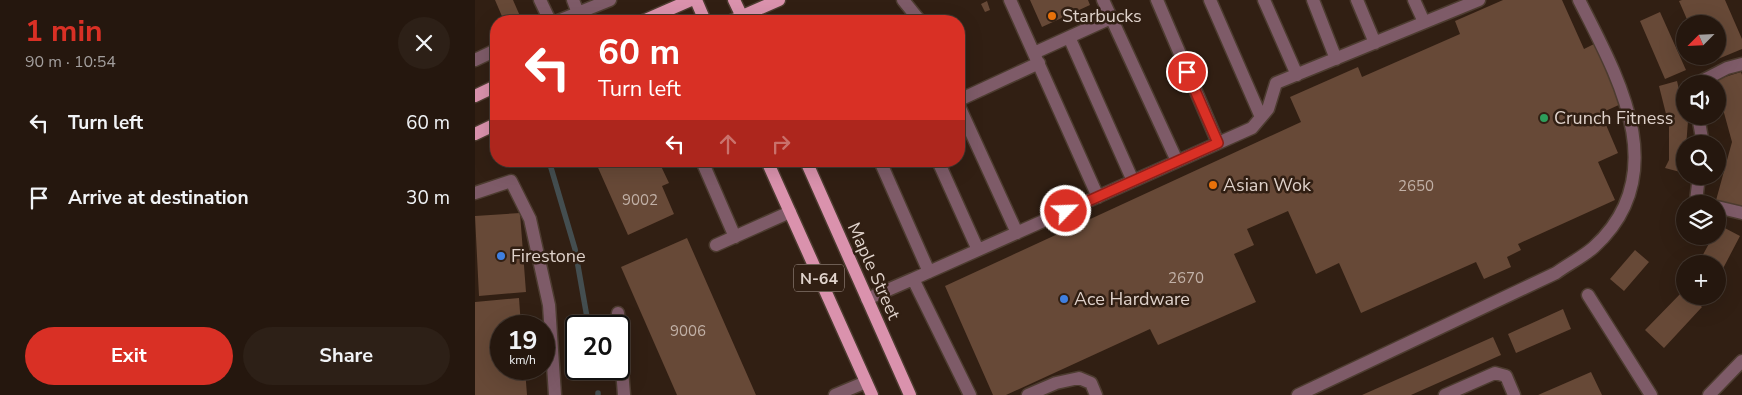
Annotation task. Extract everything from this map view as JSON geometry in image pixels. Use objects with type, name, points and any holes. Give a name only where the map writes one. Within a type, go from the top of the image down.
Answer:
[{"type":"main road","points":[[657,15],[691,0]]},
{"type":"main road","points":[[696,0],[702,15]]},
{"type":"main road","points":[[734,0],[738,15]]},
{"type":"main road","points":[[749,15],[779,0]]},
{"type":"main road","points":[[475,96],[490,89]]},
{"type":"main road","points":[[475,134],[490,127]]},
{"type":"main road","name":"N-64","points":[[770,167],[872,395]]},
{"type":"main road","name":"Maple Street","points":[[809,167],[910,395]]},
{"type":"street","points":[[540,0],[553,15]]},
{"type":"street","points":[[573,0],[579,13]]},
{"type":"street","points":[[574,15],[610,0]]},
{"type":"street","points":[[903,0],[915,15]]},
{"type":"street","points":[[1010,0],[1098,197]]},
{"type":"street","points":[[1103,0],[1177,162]]},
{"type":"street","points":[[1157,0],[1218,143]]},
{"type":"street","points":[[1210,0],[1261,117]]},
{"type":"street","points":[[1264,0],[1297,75]]},
{"type":"street","points":[[1313,0],[1336,59]]},
{"type":"street","points":[[1357,0],[1375,43]]},
{"type":"street","points":[[1414,0],[1424,22]]},
{"type":"street","points":[[1298,395],[1556,273],[1594,247],[1622,214],[1636,171],[1629,111],[1611,63],[1579,0]]},
{"type":"street","points":[[867,299],[1253,128],[1267,109],[1276,83],[1375,43],[1471,1]]},
{"type":"street","points":[[965,97],[1036,58],[1069,37],[1111,18]]},
{"type":"street","points":[[1069,37],[1133,181]]},
{"type":"street","points":[[475,60],[490,53]]},
{"type":"street","points":[[1713,75],[1727,68],[1742,64]]},
{"type":"street","points":[[965,119],[1017,233]]},
{"type":"street","points":[[705,167],[735,237]]},
{"type":"street","points":[[883,167],[929,272]]},
{"type":"street","points":[[941,167],[978,250]]},
{"type":"street","points":[[475,193],[511,182],[530,219],[549,305],[555,395]]},
{"type":"street","points":[[1726,209],[1742,213]]},
{"type":"street","points":[[715,245],[790,212]]},
{"type":"street","points":[[913,279],[970,395]]},
{"type":"street","points":[[1588,295],[1651,395]]},
{"type":"street","points":[[1709,395],[1742,361]]},
{"type":"street","points":[[1445,395],[1495,373],[1506,376],[1514,395]]},
{"type":"street","points":[[1027,395],[1056,383],[1079,378],[1091,383],[1096,395]]},
{"type":"street","points":[[622,380],[623,395]]},
{"type":"street","points":[[835,395],[866,382]]},
{"type":"building","points":[[495,0],[513,0],[520,15],[501,15]]},
{"type":"building","name":"Starbucks","points":[[1030,0],[1088,0],[1090,5],[1042,27]]},
{"type":"building","points":[[1503,0],[1562,0],[1584,49],[1594,44],[1621,104],[1601,113],[1618,153],[1598,162],[1615,200],[1518,244],[1521,250],[1507,257],[1511,267],[1484,279],[1476,262],[1361,313],[1339,263],[1316,274],[1288,211],[1247,229],[1254,245],[1234,254],[1256,302],[1158,345],[1150,329],[1006,395],[993,395],[945,286],[1301,122],[1290,97],[1358,67],[1362,77],[1460,34],[1455,21]]},
{"type":"building","points":[[1725,0],[1742,39],[1742,49],[1726,56],[1726,15],[1685,15],[1679,1]]},
{"type":"building","points":[[987,1],[990,10],[985,12],[981,4]]},
{"type":"building","points":[[1660,12],[1676,48],[1676,65],[1684,65],[1686,70],[1665,79],[1640,21]]},
{"type":"building","points":[[1741,72],[1742,75],[1742,209],[1726,206],[1726,195],[1717,195],[1720,185],[1726,185],[1726,164],[1732,142],[1726,120],[1726,77]]},
{"type":"building","points":[[1676,81],[1676,125],[1688,125],[1687,135],[1676,135],[1676,171],[1665,168],[1669,160],[1669,126],[1659,86]]},
{"type":"building","points":[[598,167],[661,167],[669,183],[662,186],[674,214],[628,235]]},
{"type":"building","points":[[520,213],[526,292],[479,296],[475,216]]},
{"type":"building","points":[[1726,229],[1740,236],[1726,263],[1726,255],[1703,255],[1708,245],[1726,245]]},
{"type":"building","points":[[687,238],[756,395],[677,395],[621,267]]},
{"type":"building","points":[[1635,250],[1649,262],[1624,291],[1610,279]]},
{"type":"building","points":[[519,298],[520,315],[490,315],[490,380],[526,380],[527,395],[475,395],[475,302]]},
{"type":"building","points":[[1676,298],[1676,305],[1700,305],[1702,307],[1664,348],[1645,330]]},
{"type":"building","points":[[1563,309],[1571,329],[1516,353],[1508,334]]},
{"type":"building","points":[[1493,337],[1501,355],[1411,395],[1362,395]]},
{"type":"building","points":[[1591,372],[1602,395],[1538,395]]},
{"type":"waterway","points":[[551,167],[575,249],[587,315]]},
{"type":"place","name":"Starbucks","points":[[1052,16]]},
{"type":"place","name":"Crunch Fitness","points":[[1544,118]]},
{"type":"place","name":"Asian Wok","points":[[1213,185]]},
{"type":"place","name":"Firestone","points":[[501,256]]},
{"type":"place","name":"Ace Hardware","points":[[1064,299]]},
{"type":"route","points":[[1066,211],[1218,143],[1187,72]]}]
